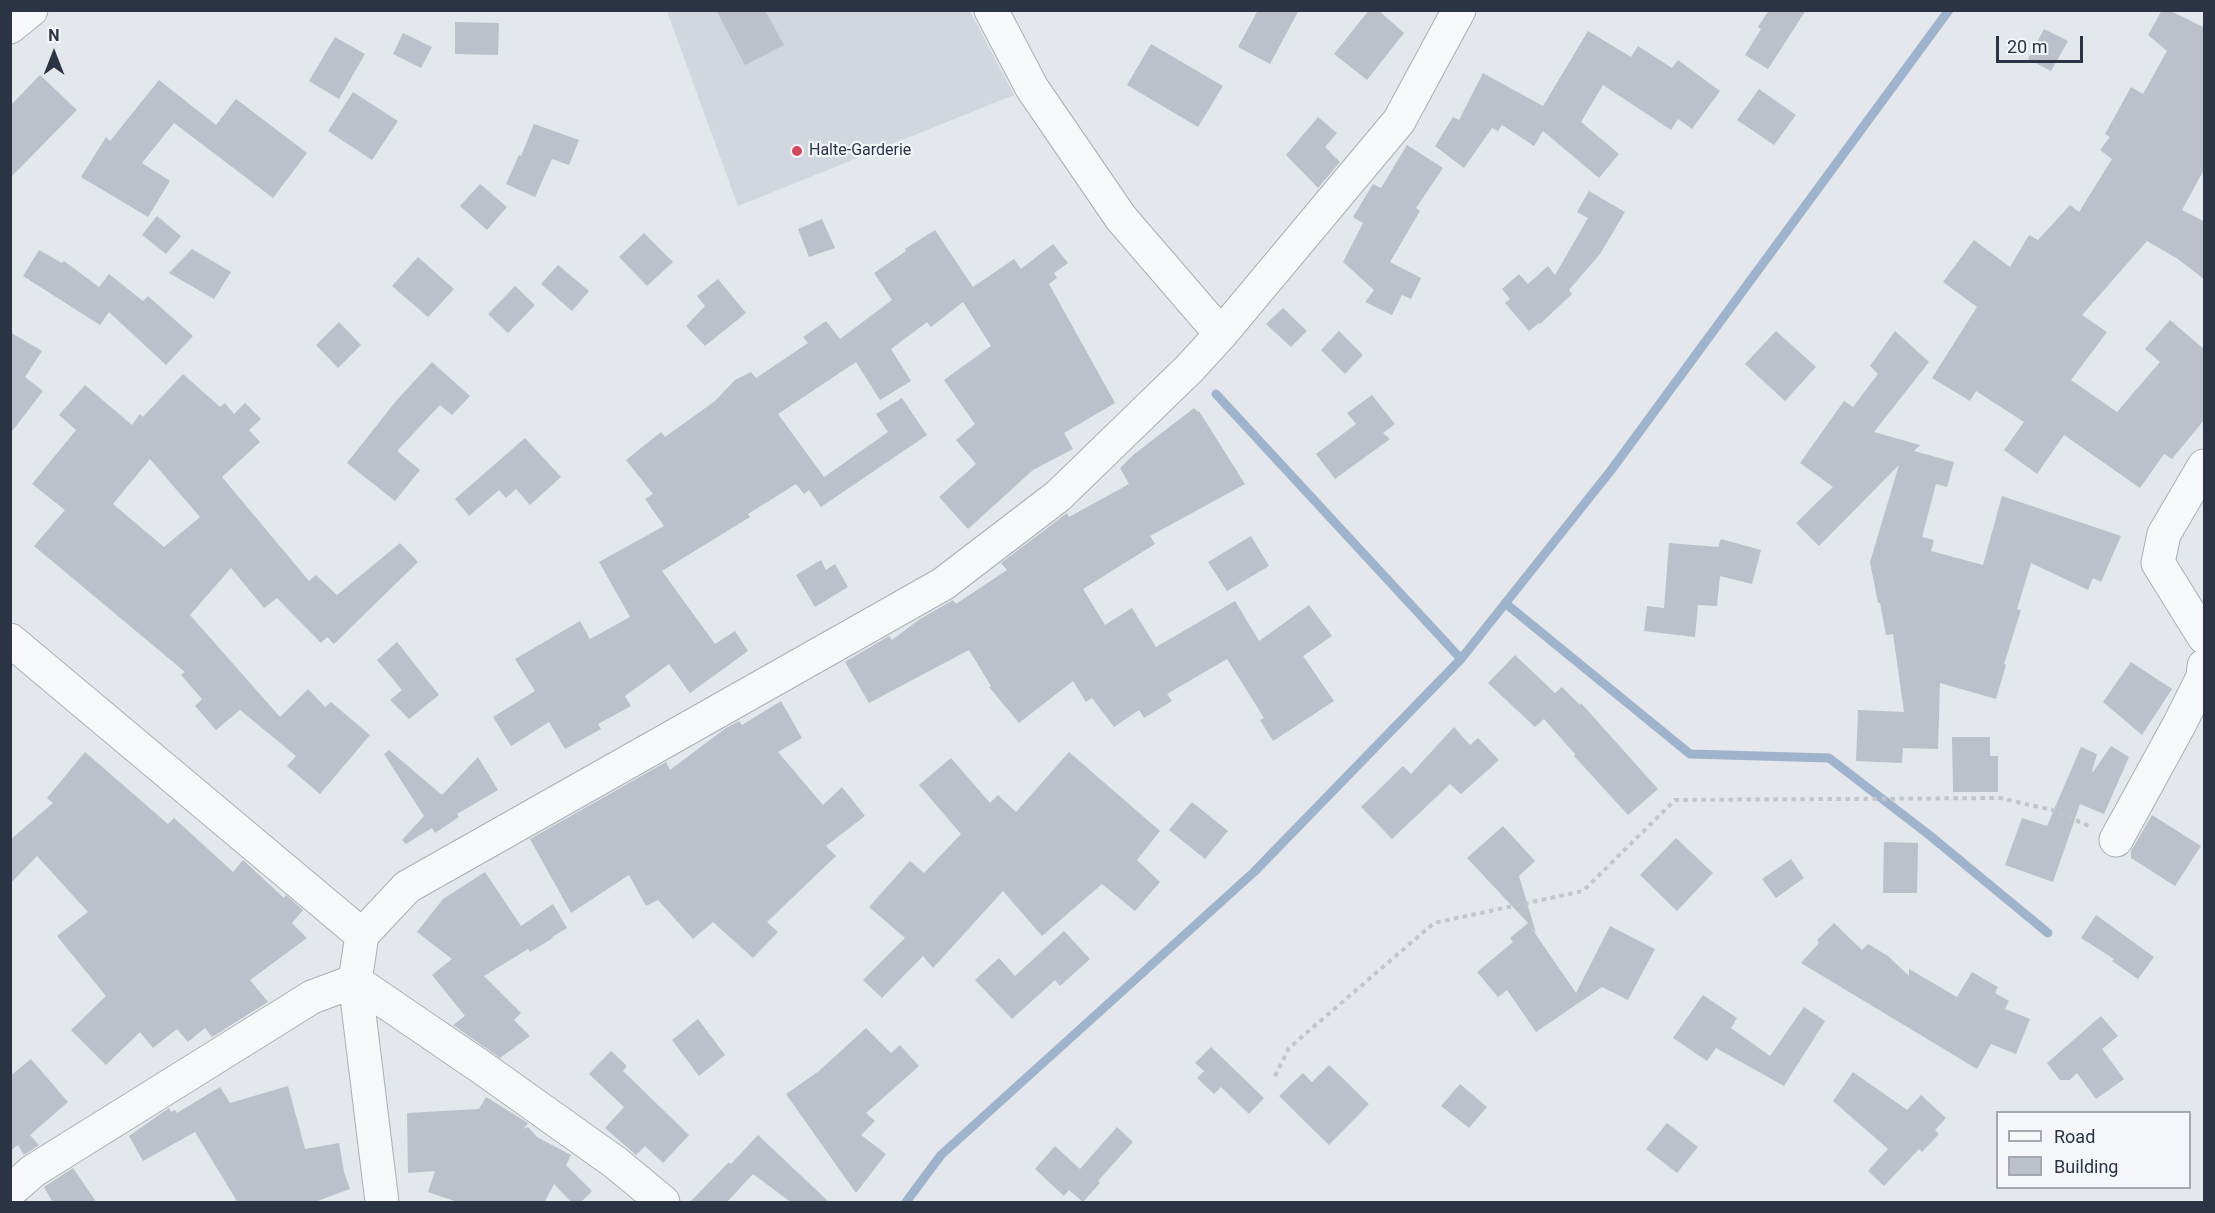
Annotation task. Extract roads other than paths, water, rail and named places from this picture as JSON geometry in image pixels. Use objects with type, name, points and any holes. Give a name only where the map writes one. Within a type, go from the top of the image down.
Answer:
[{"type":"street","points":[[10,27],[31,10]]},
{"type":"street","points":[[991,10],[1032,88],[1121,218],[1221,334]]},
{"type":"street","points":[[382,1203],[355,981],[362,934],[407,887],[943,584],[1058,496],[1221,334],[1399,121],[1459,10]]},
{"type":"street","points":[[2205,466],[2185,495],[2164,534],[2158,563],[2205,637]]},
{"type":"street","points":[[10,640],[362,934]]},
{"type":"street","points":[[2116,840],[2179,725],[2203,677],[2205,666]]},
{"type":"street","points":[[10,1191],[33,1171],[312,997],[355,981]]},
{"type":"street","points":[[355,981],[616,1163],[663,1203]]},
{"type":"waterway","points":[[906,1202],[941,1155],[1254,872],[1461,659],[1612,469],[1949,10]]},
{"type":"waterway","points":[[1216,394],[1461,659]]},
{"type":"waterway","points":[[1505,603],[1690,754],[1829,758],[1928,834],[2048,933]]},
{"type":"place","name":"Halte-Garderie","points":[[797,151]]}]
